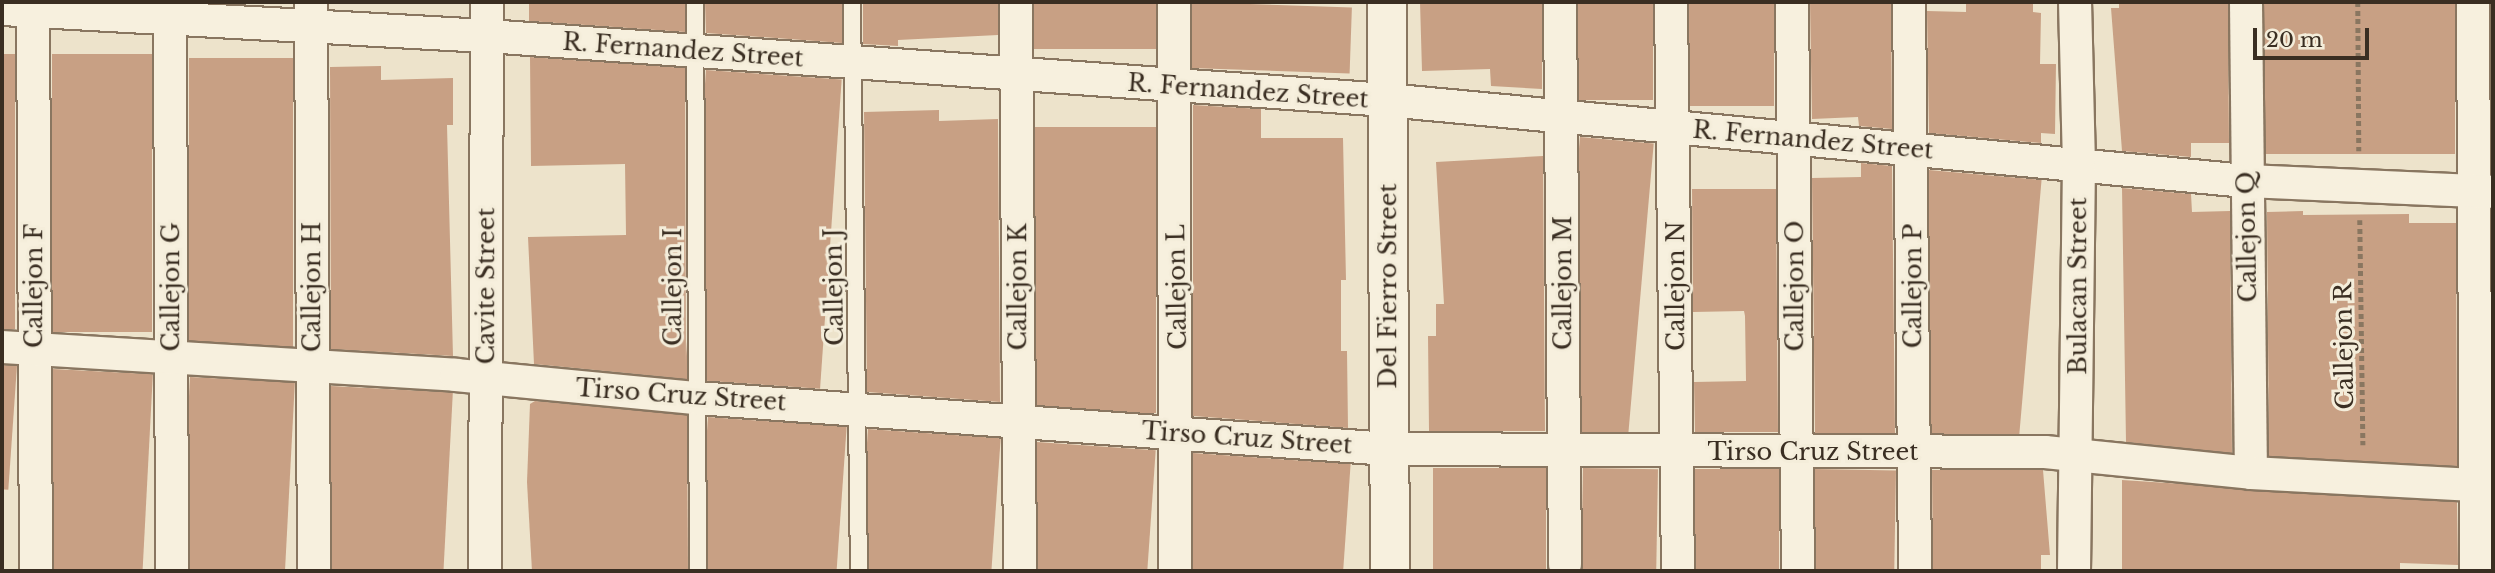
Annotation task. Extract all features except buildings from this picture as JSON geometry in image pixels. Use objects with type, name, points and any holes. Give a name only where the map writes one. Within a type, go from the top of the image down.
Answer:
[{"type":"street","name":"Cavite Street","points":[[485,571],[487,2]]},
{"type":"street","name":"Callejon K","points":[[1016,2],[1020,571]]},
{"type":"street","name":"Callejon L","points":[[1174,2],[1178,432],[1175,571]]},
{"type":"street","name":"Del Fierro Street","points":[[1387,2],[1390,571]]},
{"type":"street","name":"Callejon M","points":[[1560,2],[1563,116],[1564,564]]},
{"type":"street","name":"Callejon N","points":[[1671,2],[1676,127],[1678,571]]},
{"type":"street","name":"Callejon O","points":[[1792,2],[1798,571]]},
{"type":"street","name":"Callejon P","points":[[1909,2],[1914,570]]},
{"type":"street","name":"Bulacan Street","points":[[2074,571],[2078,165],[2075,2]]},
{"type":"street","name":"Callejon Q","points":[[2246,2],[2251,473]]},
{"type":"street","points":[[2473,2],[2483,191],[2485,485],[2476,571]]},
{"type":"street","name":"R. Fernandez Street","points":[[2,9],[33,6],[311,14],[487,36],[1175,88],[1387,100],[2246,181],[2483,191]]},
{"type":"street","name":"Callejon F","points":[[33,6],[36,571]]},
{"type":"street","name":"Callejon G","points":[[170,10],[172,571]]},
{"type":"street","name":"Callejon H","points":[[311,14],[314,571]]},
{"type":"street","name":"Tirso Cruz Street","points":[[2,347],[485,380],[1389,449],[1564,453],[2045,452],[2251,473],[2485,485]]},
{"type":"lane","name":"Callejon I","points":[[695,2],[698,571]]},
{"type":"lane","name":"Callejon J","points":[[852,2],[859,571]]},
{"type":"path","points":[[2358,2],[2360,162]]},
{"type":"path","name":"Callejon R","points":[[2360,212],[2364,478]]}]
